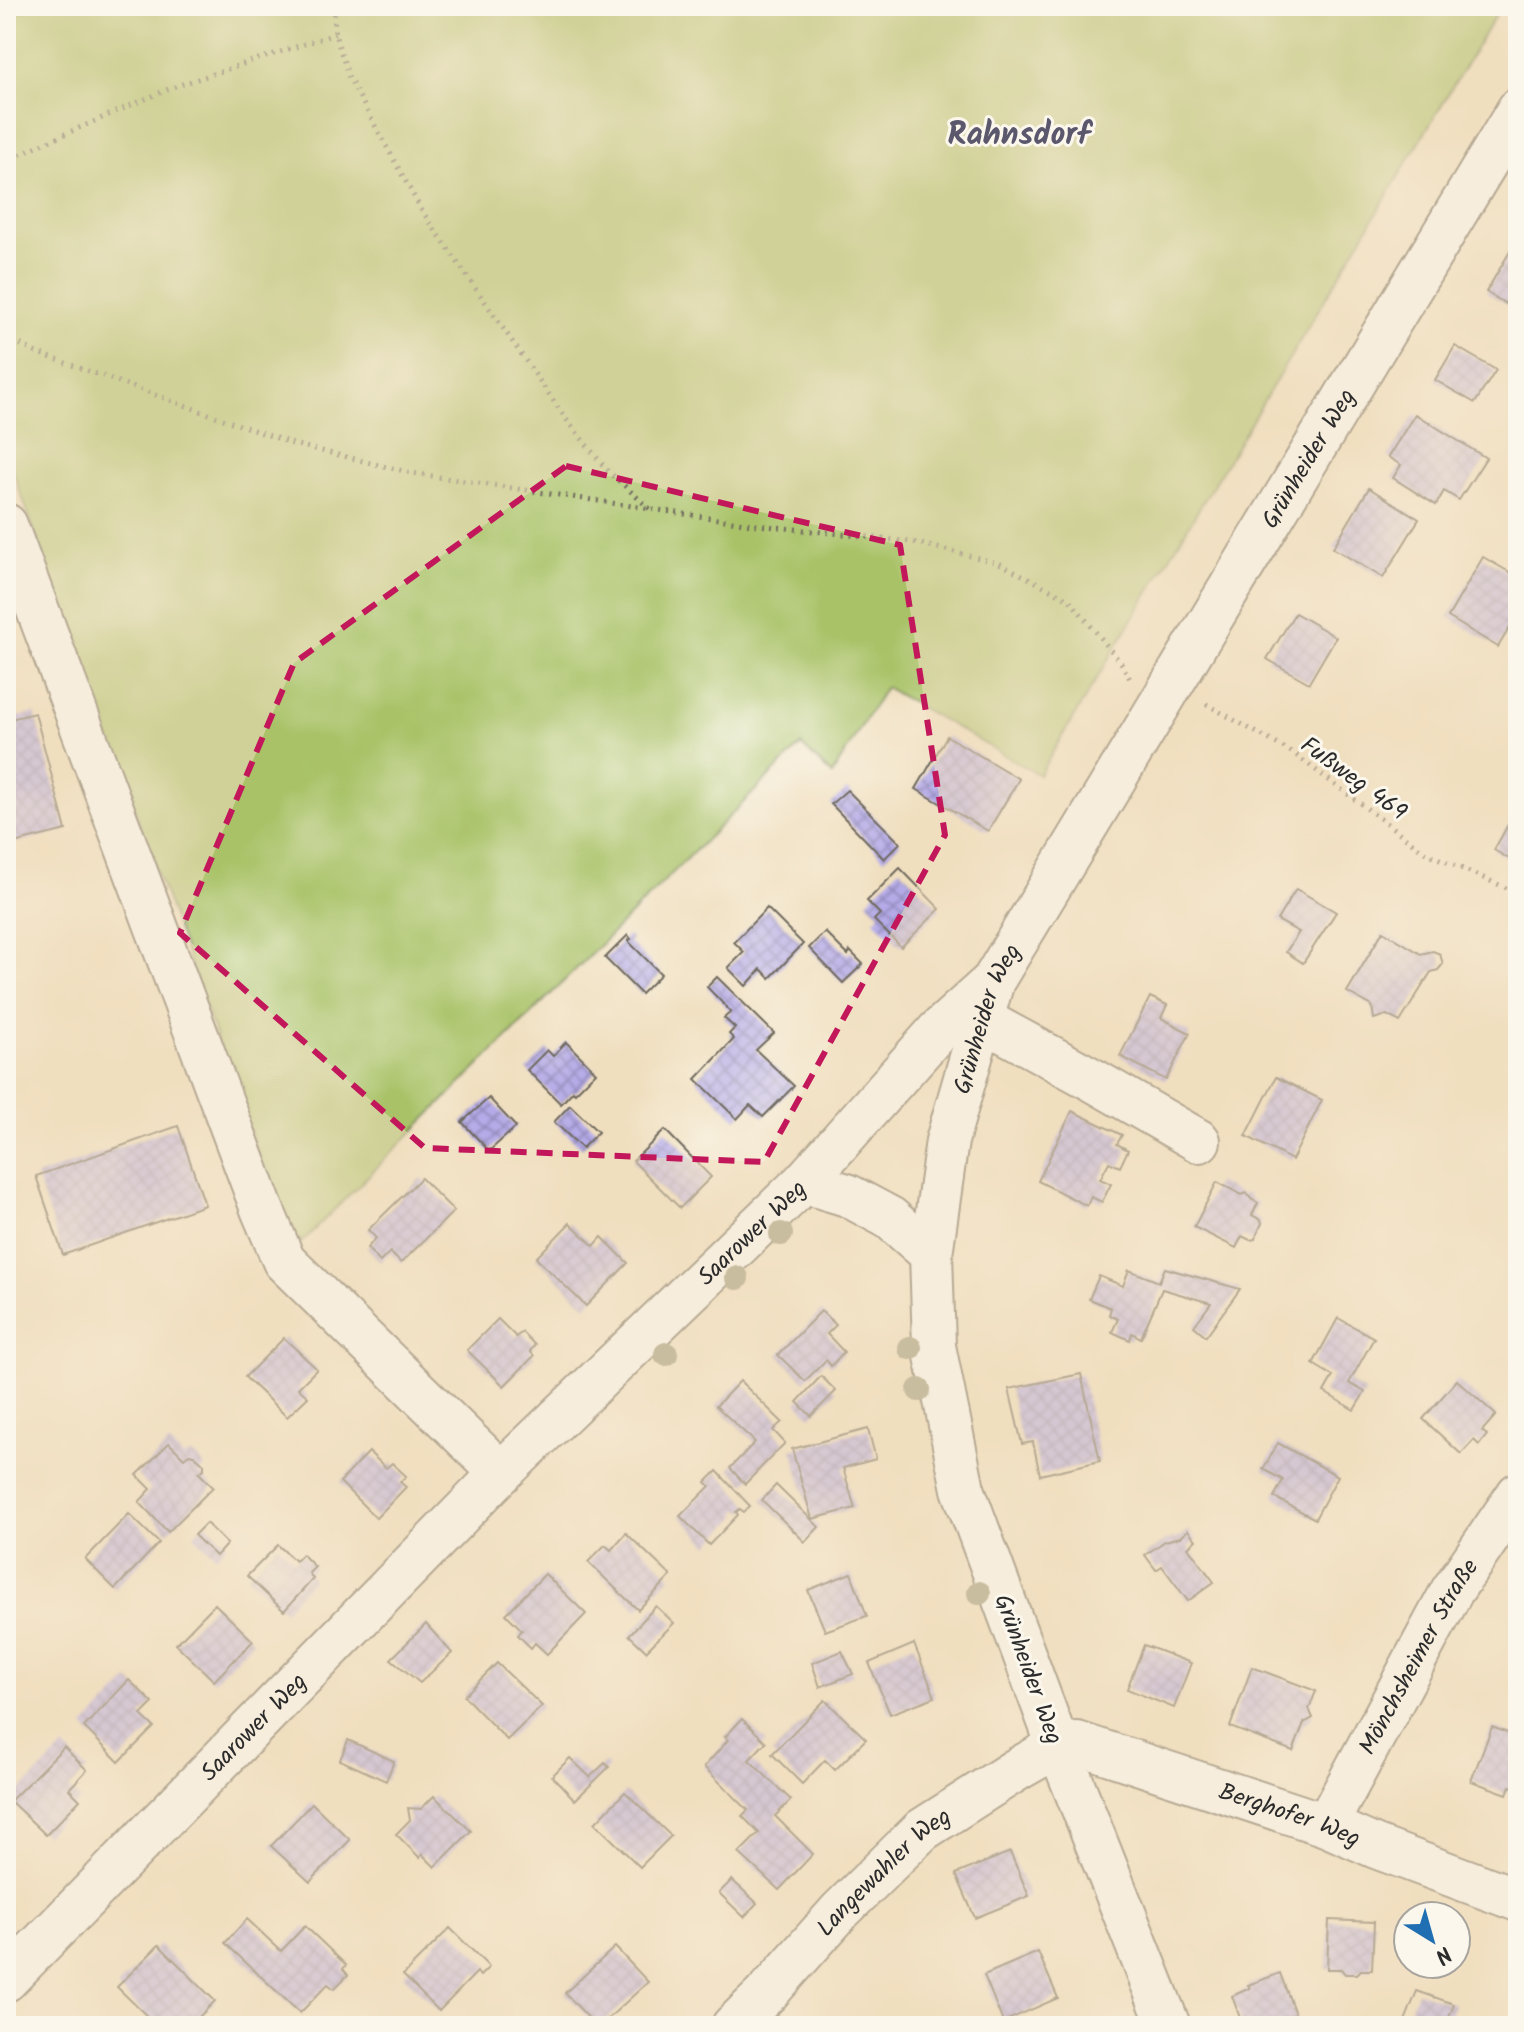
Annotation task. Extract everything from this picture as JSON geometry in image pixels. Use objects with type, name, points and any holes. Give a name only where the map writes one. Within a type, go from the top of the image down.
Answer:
[{"type":"street","name":"Grünheider Weg","points":[[1169,2026],[1058,1746],[963,1489],[934,1346],[931,1254],[947,1141],[987,1000],[1162,701],[1518,110]]},
{"type":"street","points":[[6,525],[271,1234],[284,1261],[501,1473]]},
{"type":"street","points":[[987,1000],[1093,1080],[1199,1141]]},
{"type":"street","name":"Saarower Weg","points":[[6,1980],[501,1473],[804,1182],[939,1030],[987,1000]]},
{"type":"street","points":[[804,1182],[847,1195],[890,1218],[931,1254]]},
{"type":"street","name":"Mönchsheimer Straße","points":[[1326,1825],[1452,1591],[1518,1494]]},
{"type":"street","name":"Berghofer Weg","points":[[1058,1746],[1077,1743],[1326,1825],[1518,1900]]},
{"type":"street","name":"Langewahler Weg","points":[[733,2026],[768,1992],[840,1911],[922,1830],[1058,1746]]},
{"type":"path","points":[[332,6],[335,34],[349,78],[422,211],[566,419],[606,469],[650,510]]},
{"type":"path","points":[[6,162],[173,87],[335,34]]},
{"type":"path","points":[[6,337],[35,352],[293,444],[412,473],[758,525],[913,542],[999,563],[1069,599],[1122,664],[1162,701]]},
{"type":"path","name":"Fußweg 469","points":[[1162,701],[1293,753],[1426,853],[1518,893]]},
{"type":"highlighted area","points":[[566,466],[900,545],[945,835],[764,1162],[425,1148],[180,933],[294,663]]},
{"type":"green space","points":[[39,6],[1501,6],[1039,775],[885,687],[832,775],[801,745],[301,1243],[277,1207],[6,452],[6,15]]},
{"type":"building","points":[[1518,238],[1518,311],[1486,292]]},
{"type":"building","points":[[1455,346],[1496,370],[1475,403],[1435,380]]},
{"type":"building","points":[[1415,414],[1486,458],[1459,500],[1444,491],[1436,505],[1393,478],[1401,465],[1388,457]]},
{"type":"building","points":[[1369,488],[1419,519],[1383,578],[1333,548]]},
{"type":"building","points":[[1483,557],[1518,577],[1518,614],[1498,647],[1448,617]]},
{"type":"building","points":[[1295,613],[1336,637],[1309,683],[1267,659]]},
{"type":"building","points":[[35,713],[66,830],[6,845],[6,720]]},
{"type":"building","points":[[947,736],[1019,779],[988,831],[916,789]]},
{"type":"building","points":[[847,790],[900,843],[884,859],[831,804]]},
{"type":"building","points":[[1508,825],[1518,831],[1518,864],[1494,850]]},
{"type":"building","points":[[900,868],[940,909],[901,947],[874,920],[880,914],[867,901]]},
{"type":"building","points":[[1296,889],[1336,912],[1303,963],[1286,952],[1299,932],[1277,920]]},
{"type":"building","points":[[767,908],[803,944],[770,978],[761,969],[746,986],[728,968],[744,952],[734,942]]},
{"type":"building","points":[[1383,931],[1421,954],[1433,951],[1440,954],[1443,964],[1431,972],[1400,1022],[1387,1015],[1374,1019],[1372,1006],[1347,992]]},
{"type":"building","points":[[825,932],[848,955],[850,951],[863,964],[843,983],[809,948]]},
{"type":"building","points":[[628,935],[631,939],[628,941],[661,974],[641,994],[605,958]]},
{"type":"building","points":[[717,977],[774,1033],[756,1050],[794,1086],[763,1117],[750,1105],[737,1119],[696,1079],[734,1039],[729,1034],[735,1028],[724,1018],[731,1012],[707,987]]},
{"type":"building","points":[[1150,997],[1167,1005],[1161,1018],[1190,1033],[1166,1080],[1120,1056]]},
{"type":"building","points":[[566,1042],[596,1072],[561,1104],[527,1070],[547,1050],[553,1056]]},
{"type":"building","points":[[1276,1077],[1322,1100],[1292,1160],[1246,1136]]},
{"type":"building","points":[[489,1098],[516,1127],[489,1151],[462,1122]]},
{"type":"building","points":[[570,1105],[598,1132],[582,1148],[554,1122]]},
{"type":"building","points":[[1072,1111],[1122,1135],[1117,1144],[1128,1150],[1120,1167],[1109,1162],[1100,1179],[1111,1184],[1102,1202],[1091,1197],[1087,1206],[1038,1181]]},
{"type":"building","points":[[178,1126],[205,1205],[63,1255],[36,1176]]},
{"type":"building","points":[[665,1130],[711,1177],[680,1208],[633,1161]]},
{"type":"building","points":[[421,1178],[454,1211],[401,1263],[390,1252],[380,1262],[367,1248],[376,1238],[368,1230]]},
{"type":"building","points":[[1217,1182],[1242,1195],[1247,1193],[1258,1203],[1252,1215],[1262,1223],[1255,1239],[1242,1236],[1236,1248],[1194,1227]]},
{"type":"building","points":[[570,1223],[594,1246],[602,1237],[628,1263],[586,1306],[536,1258]]},
{"type":"building","points":[[1165,1268],[1240,1289],[1206,1336],[1194,1326],[1211,1303],[1162,1289],[1141,1338],[1132,1333],[1130,1340],[1112,1332],[1118,1319],[1109,1315],[1111,1308],[1089,1299],[1099,1276],[1123,1286],[1129,1270],[1159,1282]]},
{"type":"building","points":[[821,1311],[836,1325],[827,1334],[844,1352],[831,1366],[826,1360],[805,1381],[778,1355]]},
{"type":"building","points":[[1338,1318],[1374,1338],[1349,1383],[1365,1392],[1354,1410],[1324,1392],[1333,1376],[1313,1364]]},
{"type":"building","points":[[498,1319],[516,1337],[522,1332],[535,1345],[530,1351],[534,1356],[504,1386],[467,1350]]},
{"type":"building","points":[[284,1338],[317,1369],[298,1388],[308,1397],[287,1417],[245,1377]]},
{"type":"building","points":[[1081,1374],[1100,1461],[1040,1475],[1033,1442],[1022,1444],[1009,1389]]},
{"type":"building","points":[[821,1376],[836,1391],[811,1416],[797,1402]]},
{"type":"building","points":[[1457,1380],[1496,1415],[1482,1431],[1487,1435],[1479,1445],[1474,1440],[1461,1454],[1423,1419]]},
{"type":"building","points":[[740,1381],[782,1422],[773,1430],[785,1443],[745,1484],[730,1468],[755,1442],[716,1406]]},
{"type":"building","points":[[868,1429],[876,1459],[843,1468],[855,1508],[812,1519],[792,1449]]},
{"type":"building","points":[[169,1443],[184,1458],[194,1455],[204,1464],[204,1469],[199,1473],[213,1487],[168,1532],[139,1502],[151,1489],[137,1475]]},
{"type":"building","points":[[1278,1443],[1338,1476],[1315,1519],[1274,1497],[1283,1480],[1263,1469]]},
{"type":"building","points":[[369,1452],[386,1468],[392,1463],[406,1476],[400,1482],[406,1487],[376,1518],[340,1482]]},
{"type":"building","points":[[717,1471],[750,1506],[744,1512],[740,1509],[736,1512],[738,1515],[709,1545],[680,1516],[710,1486],[706,1482]]},
{"type":"building","points":[[776,1485],[819,1527],[805,1542],[762,1500]]},
{"type":"building","points":[[129,1514],[159,1543],[115,1589],[85,1559]]},
{"type":"building","points":[[206,1523],[227,1544],[216,1556],[194,1535]]},
{"type":"building","points":[[1188,1530],[1196,1540],[1188,1547],[1214,1582],[1188,1601],[1162,1566],[1156,1570],[1145,1555]]},
{"type":"building","points":[[626,1533],[671,1576],[638,1610],[588,1562],[605,1545],[611,1550]]},
{"type":"building","points":[[278,1545],[295,1561],[302,1554],[315,1567],[309,1573],[313,1579],[284,1611],[247,1576]]},
{"type":"building","points":[[851,1573],[867,1616],[825,1631],[808,1590]]},
{"type":"building","points":[[545,1574],[586,1614],[547,1654],[535,1643],[531,1648],[518,1635],[522,1630],[506,1614]]},
{"type":"building","points":[[215,1604],[253,1641],[214,1681],[176,1644]]},
{"type":"building","points":[[656,1606],[674,1623],[646,1651],[629,1635]]},
{"type":"building","points":[[426,1624],[452,1653],[420,1683],[391,1659]]},
{"type":"building","points":[[914,1644],[935,1697],[890,1714],[869,1663]]},
{"type":"building","points":[[1144,1645],[1191,1663],[1174,1708],[1127,1689]]},
{"type":"building","points":[[842,1651],[853,1674],[820,1687],[812,1663]]},
{"type":"building","points":[[497,1663],[542,1706],[507,1740],[464,1696]]},
{"type":"building","points":[[1252,1667],[1316,1691],[1309,1709],[1313,1718],[1304,1723],[1293,1751],[1230,1727]]},
{"type":"building","points":[[129,1680],[153,1703],[141,1715],[154,1727],[119,1762],[84,1727]]},
{"type":"building","points":[[825,1700],[866,1739],[835,1770],[825,1760],[802,1784],[772,1754]]},
{"type":"building","points":[[742,1719],[766,1742],[749,1760],[791,1800],[775,1816],[813,1854],[779,1890],[739,1853],[759,1833],[742,1816],[748,1810],[704,1767]]},
{"type":"building","points":[[1492,1727],[1518,1737],[1518,1789],[1510,1786],[1507,1794],[1471,1781]]},
{"type":"building","points":[[348,1740],[394,1761],[386,1781],[340,1760]]},
{"type":"building","points":[[64,1747],[87,1770],[69,1789],[80,1800],[46,1835],[10,1801]]},
{"type":"building","points":[[570,1758],[590,1777],[605,1763],[609,1767],[575,1800],[552,1776]]},
{"type":"building","points":[[625,1792],[671,1836],[640,1867],[595,1823]]},
{"type":"building","points":[[434,1796],[471,1831],[435,1867],[422,1854],[420,1858],[396,1834],[410,1820],[408,1808],[421,1809]]},
{"type":"building","points":[[312,1803],[350,1840],[310,1882],[271,1846]]},
{"type":"building","points":[[1010,1852],[1029,1896],[975,1918],[956,1874]]},
{"type":"building","points":[[732,1880],[757,1903],[744,1917],[719,1893]]},
{"type":"building","points":[[247,1919],[281,1951],[305,1926],[346,1965],[343,1969],[348,1975],[334,1989],[328,1984],[300,2013],[225,1943]]},
{"type":"building","points":[[1329,1920],[1374,1922],[1372,1970],[1345,1974],[1341,1969],[1327,1969]]},
{"type":"building","points":[[450,1928],[489,1967],[480,1976],[477,1972],[439,2011],[403,1975]]},
{"type":"building","points":[[159,1945],[215,2001],[190,2026],[157,2026],[117,1987]]},
{"type":"building","points":[[615,1947],[648,1982],[600,2026],[596,2026],[565,1993]]},
{"type":"building","points":[[1038,1952],[1058,1998],[1003,2022],[984,1975]]},
{"type":"building","points":[[1280,1973],[1298,2022],[1288,2026],[1243,2026],[1232,1996],[1250,1988],[1248,1985]]},
{"type":"building","points":[[1417,1991],[1454,2004],[1446,2026],[1403,2026]]},
{"type":"district","name":"Rahnsdorf","points":[[1019,133]]}]
